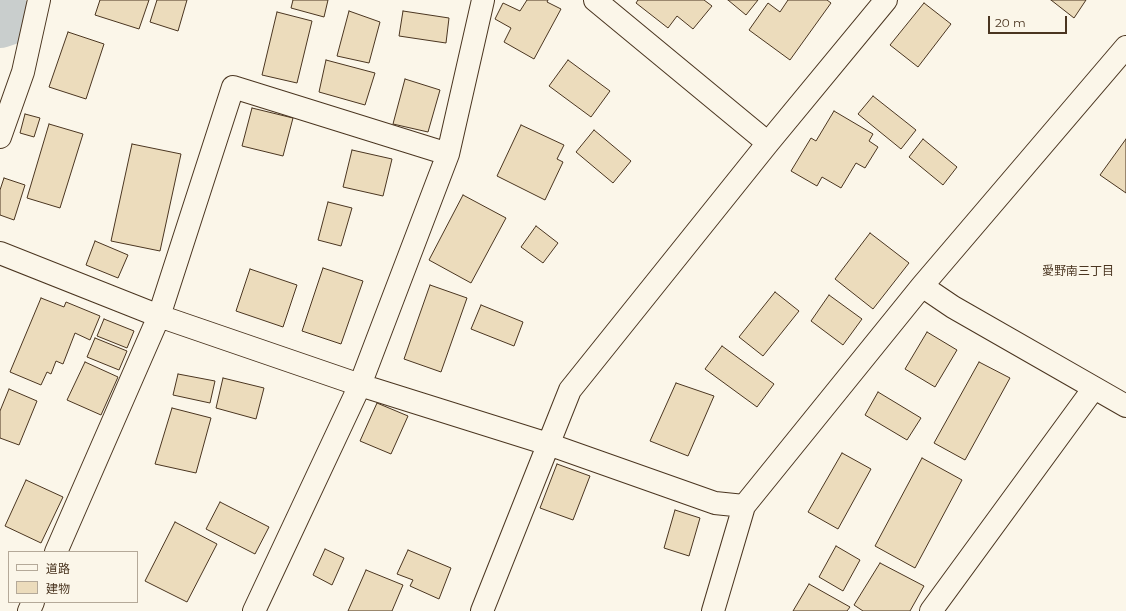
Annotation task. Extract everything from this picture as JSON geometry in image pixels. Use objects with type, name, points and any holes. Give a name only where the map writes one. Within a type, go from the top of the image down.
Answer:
[{"type":"street","points":[[0,137],[23,72],[40,0]]},
{"type":"street","points":[[254,611],[360,385],[448,154],[483,0]]},
{"type":"street","points":[[596,0],[768,143]]},
{"type":"street","points":[[482,611],[570,390],[768,143],[886,0]]},
{"type":"street","points":[[713,611],[744,506],[922,286],[1126,47]]},
{"type":"street","points":[[56,551],[159,316],[233,87],[448,154]]},
{"type":"street","points":[[0,253],[159,316],[360,385],[548,444],[715,503],[744,506]]},
{"type":"street","points":[[922,286],[953,307],[1126,406]]},
{"type":"street","points":[[931,611],[1094,388]]},
{"type":"building","points":[[100,0],[149,0],[139,29],[95,15]]},
{"type":"building","points":[[157,0],[187,0],[178,31],[150,22]]},
{"type":"building","points":[[293,0],[328,0],[324,17],[291,8]]},
{"type":"building","points":[[527,0],[548,0],[547,2],[561,9],[534,59],[504,42],[511,28],[495,19],[503,3],[520,11]]},
{"type":"building","points":[[638,0],[704,0],[712,6],[693,29],[677,16],[668,28],[636,3]]},
{"type":"building","points":[[728,0],[758,0],[746,15]]},
{"type":"building","points":[[788,0],[827,0],[831,3],[790,60],[749,30],[768,3],[780,12]]},
{"type":"building","points":[[1051,0],[1086,0],[1074,18]]},
{"type":"building","points":[[924,3],[951,24],[918,67],[890,45]]},
{"type":"building","points":[[349,11],[380,22],[369,63],[337,56]]},
{"type":"building","points":[[403,11],[449,18],[446,43],[399,36]]},
{"type":"building","points":[[277,12],[312,21],[297,83],[262,75]]},
{"type":"building","points":[[68,32],[104,44],[86,99],[49,87]]},
{"type":"building","points":[[326,60],[375,73],[365,105],[319,92]]},
{"type":"building","points":[[568,60],[610,91],[591,117],[549,86]]},
{"type":"building","points":[[405,79],[440,90],[428,132],[393,124]]},
{"type":"building","points":[[873,96],[916,130],[901,149],[858,114]]},
{"type":"building","points":[[252,108],[293,118],[283,156],[242,146]]},
{"type":"building","points":[[834,111],[873,134],[869,141],[878,147],[865,168],[856,163],[841,188],[822,177],[817,186],[791,171],[811,138],[816,141]]},
{"type":"building","points":[[25,114],[40,118],[34,137],[20,133]]},
{"type":"building","points":[[49,124],[83,134],[60,208],[27,198]]},
{"type":"building","points":[[521,125],[564,145],[557,159],[563,162],[545,200],[497,176]]},
{"type":"building","points":[[594,130],[631,161],[613,183],[576,152]]},
{"type":"building","points":[[923,139],[957,167],[943,185],[909,157]]},
{"type":"building","points":[[1126,139],[1126,193],[1100,175]]},
{"type":"building","points":[[132,144],[181,154],[160,251],[111,241]]},
{"type":"building","points":[[352,150],[392,159],[383,196],[343,187]]},
{"type":"building","points":[[4,178],[25,185],[14,220],[0,215],[0,190]]},
{"type":"building","points":[[463,195],[506,218],[471,283],[429,260]]},
{"type":"building","points":[[328,202],[352,208],[341,246],[318,240]]},
{"type":"building","points":[[536,226],[558,243],[543,263],[521,247]]},
{"type":"building","points":[[870,233],[909,263],[873,309],[835,279]]},
{"type":"building","points":[[95,241],[128,255],[118,278],[86,265]]},
{"type":"building","points":[[323,268],[363,281],[341,344],[302,331]]},
{"type":"building","points":[[250,269],[297,285],[283,327],[236,311]]},
{"type":"building","points":[[430,285],[467,298],[441,372],[404,359]]},
{"type":"building","points":[[775,292],[799,311],[763,356],[739,337]]},
{"type":"building","points":[[829,295],[862,319],[843,345],[811,321]]},
{"type":"building","points":[[41,298],[64,307],[66,302],[100,316],[90,340],[75,333],[63,364],[56,361],[51,374],[47,372],[41,385],[10,372]]},
{"type":"building","points":[[481,305],[523,322],[514,346],[471,329]]},
{"type":"building","points":[[104,319],[134,331],[127,348],[97,336]]},
{"type":"building","points":[[927,332],[957,350],[935,387],[905,369]]},
{"type":"building","points":[[95,338],[127,351],[119,370],[87,357]]},
{"type":"building","points":[[722,346],[774,384],[757,407],[705,369]]},
{"type":"building","points":[[85,362],[118,377],[101,415],[67,400]]},
{"type":"building","points":[[979,362],[1010,378],[965,460],[934,443]]},
{"type":"building","points":[[178,374],[215,381],[210,403],[173,395]]},
{"type":"building","points":[[223,378],[264,388],[256,419],[216,408]]},
{"type":"building","points":[[676,383],[714,396],[688,456],[650,441]]},
{"type":"building","points":[[9,389],[37,401],[19,445],[0,438],[0,411]]},
{"type":"building","points":[[878,392],[921,418],[907,440],[865,415]]},
{"type":"building","points":[[377,403],[408,416],[391,454],[360,441]]},
{"type":"building","points":[[172,408],[211,418],[196,473],[155,464]]},
{"type":"building","points":[[842,453],[871,469],[838,529],[808,512]]},
{"type":"building","points":[[922,458],[962,480],[915,568],[875,546]]},
{"type":"building","points":[[557,464],[590,476],[573,520],[540,508]]},
{"type":"building","points":[[26,480],[63,497],[41,543],[5,526]]},
{"type":"building","points":[[220,502],[269,527],[255,554],[206,529]]},
{"type":"building","points":[[675,510],[700,518],[689,556],[664,548]]},
{"type":"building","points":[[175,522],[217,544],[187,602],[145,581]]},
{"type":"building","points":[[836,546],[860,560],[843,591],[819,577]]},
{"type":"building","points":[[325,549],[344,558],[332,585],[313,575]]},
{"type":"building","points":[[408,550],[451,568],[439,599],[410,586],[413,580],[397,574]]},
{"type":"building","points":[[880,563],[924,586],[910,611],[863,611],[854,605]]},
{"type":"building","points":[[366,570],[403,585],[392,611],[348,611]]},
{"type":"building","points":[[809,584],[850,607],[847,611],[793,611]]},
{"type":"waterway","points":[[0,24],[12,20]]},
{"type":"district","name":"愛野南三丁目","points":[[1078,271]]}]
